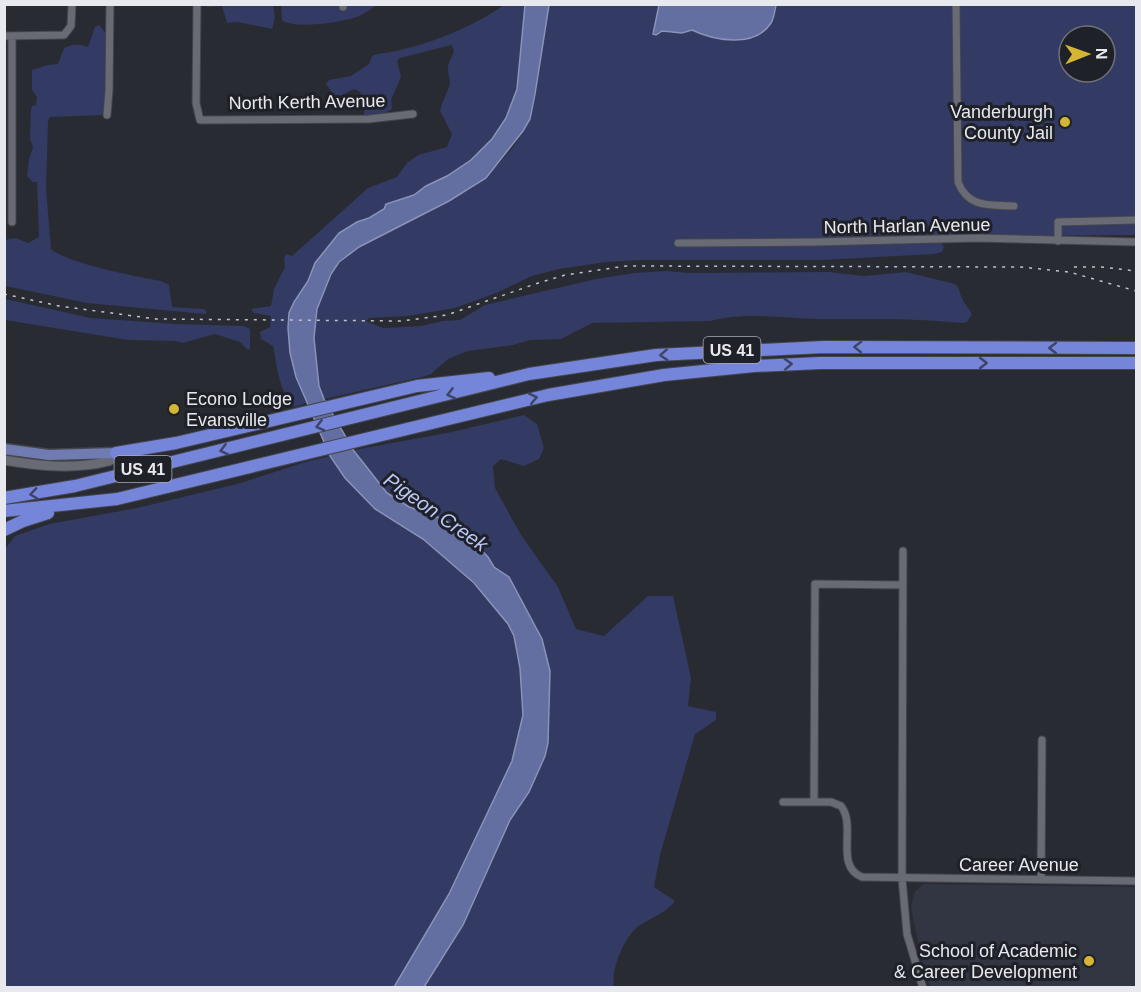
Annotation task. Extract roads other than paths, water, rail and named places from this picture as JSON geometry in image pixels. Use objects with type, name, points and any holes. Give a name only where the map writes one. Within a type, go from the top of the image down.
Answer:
[{"type":"highway","name":"US 41","points":[[4,498],[75,486],[529,375],[656,355],[824,347],[1137,348]]},
{"type":"highway","name":"US 41","points":[[4,511],[88,503],[152,492],[519,401],[664,375],[733,368],[854,362],[1137,363]]},
{"type":"highway","points":[[116,453],[176,444],[417,386],[529,375]]},
{"type":"highway","points":[[4,530],[33,517],[88,503]]},
{"type":"main road","points":[[4,449],[49,455],[116,453]]},
{"type":"street","points":[[12,222],[8,188],[8,36],[61,36],[71,26],[72,4]]},
{"type":"street","points":[[107,115],[110,4]]},
{"type":"street","name":"North Kerth Avenue","points":[[196,4],[196,103],[201,120],[369,118],[413,114]]},
{"type":"street","points":[[958,6],[958,182],[963,193],[981,204],[1014,206]]},
{"type":"street","points":[[1058,241],[1058,222],[1137,220]]},
{"type":"street","name":"North Harlan Avenue","points":[[678,243],[978,238],[1137,242]]},
{"type":"street","points":[[4,460],[77,466],[109,461],[116,453]]},
{"type":"street","points":[[903,551],[902,878],[907,934],[923,987]]},
{"type":"street","points":[[783,802],[814,802],[815,584],[903,585]]},
{"type":"street","points":[[1041,879],[1042,740]]},
{"type":"street","name":"Career Avenue","points":[[814,802],[834,802],[845,812],[848,821],[850,867],[856,874],[866,877],[1137,881]]},
{"type":"railway","points":[[4,294],[59,306],[156,319],[402,321],[447,315],[565,275],[626,266],[1021,267],[1069,272],[1136,291]]},
{"type":"railway","points":[[1074,267],[1102,267],[1136,271]]},
{"type":"place","name":"Vanderburgh County Jail","points":[[1065,122]]},
{"type":"place","name":"Econo Lodge Evansville","points":[[174,409]]},
{"type":"place","name":"School of Academic & Career Development","points":[[1089,961]]},
{"type":"water label","name":"Pigeon Creek","points":[[436,512]]}]
